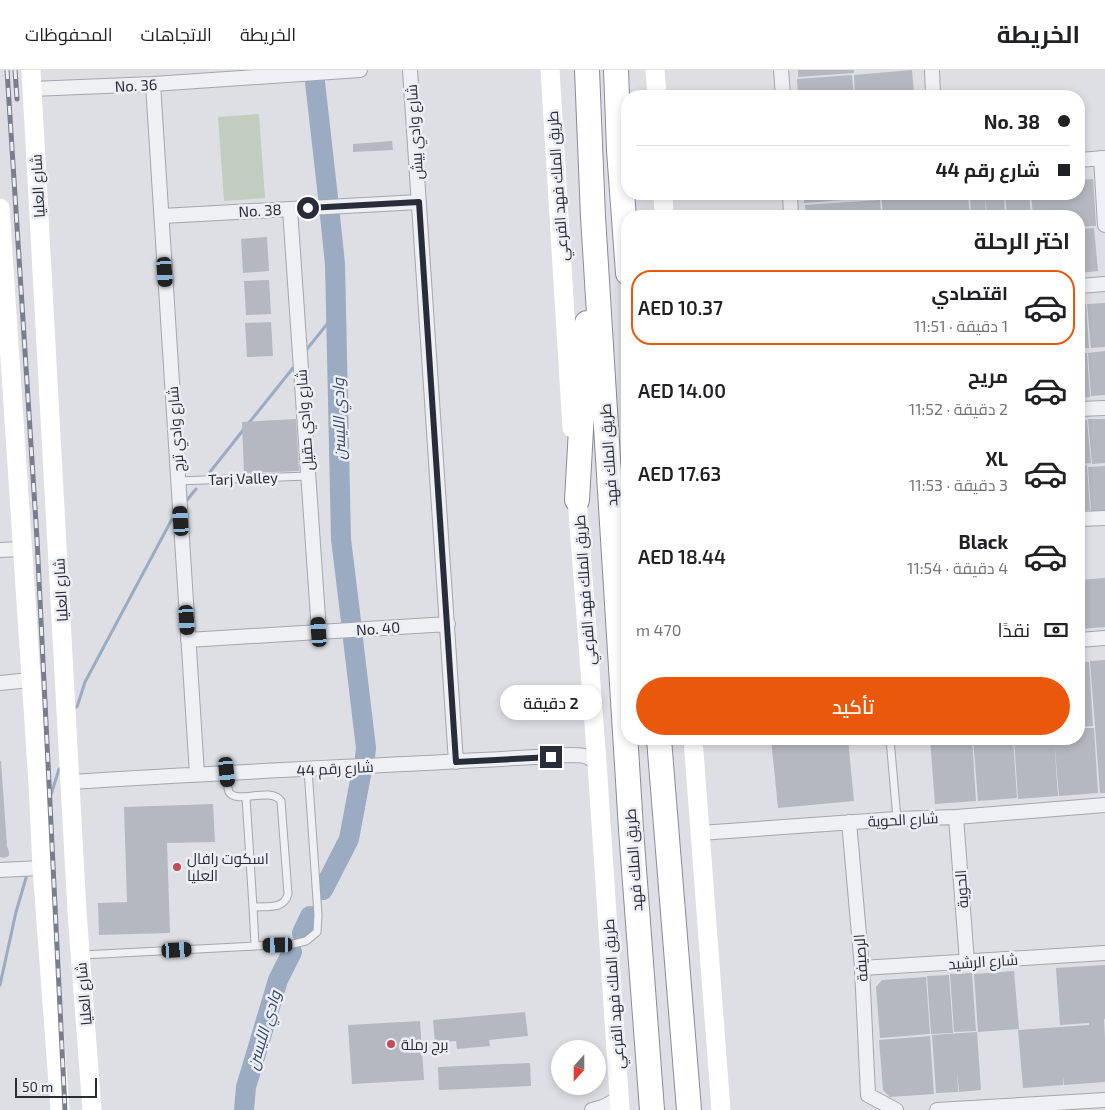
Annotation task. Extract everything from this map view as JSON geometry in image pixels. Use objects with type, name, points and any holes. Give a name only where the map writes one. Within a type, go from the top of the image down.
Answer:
[{"type":"highway","name":"طريق الملك فهد","points":[[587,70],[593,217],[621,663]]},
{"type":"highway","points":[[616,70],[621,165]]},
{"type":"highway","points":[[620,150],[621,154]]},
{"type":"highway","points":[[577,500],[593,217]]},
{"type":"highway","name":"طريق الملك فهد","points":[[626,745],[652,1110]]},
{"type":"highway","points":[[660,745],[690,1110]]},
{"type":"main road","name":"شارع العليا","points":[[31,70],[77,912],[92,1110]]},
{"type":"main road","name":"طريق الملك فهد الفرعي","points":[[550,70],[577,500],[620,1104]]},
{"type":"main road","points":[[655,70],[657,90]]},
{"type":"main road","name":"شارع العليا","points":[[0,208],[3,294],[60,1110]]},
{"type":"main road","points":[[693,745],[721,1110]]},
{"type":"street","name":"No. 36","points":[[32,89],[153,84],[360,70]]},
{"type":"street","name":"شارع وادي بيش","points":[[410,70],[456,762]]},
{"type":"street","points":[[781,70],[783,90]]},
{"type":"street","points":[[932,70],[933,90]]},
{"type":"street","name":"شارع وادي ترج","points":[[153,84],[197,774]]},
{"type":"street","points":[[1085,160],[1103,158],[1105,225]]},
{"type":"street","name":"No. 38","points":[[162,216],[419,202]]},
{"type":"street","name":"شارع وادي حقيل","points":[[290,209],[319,632]]},
{"type":"street","points":[[1085,286],[1105,284]]},
{"type":"street","points":[[1085,410],[1105,408]]},
{"type":"street","points":[[1085,519],[1105,518]]},
{"type":"street","points":[[0,550],[22,549]]},
{"type":"street","name":"No. 40","points":[[188,640],[448,624]]},
{"type":"street","points":[[1085,640],[1105,638]]},
{"type":"street","points":[[0,682],[30,680]]},
{"type":"street","name":"شارع رقم 44","points":[[70,782],[227,772],[582,755],[589,757],[597,763]]},
{"type":"street","name":"شارع الحوية","points":[[700,833],[849,822],[956,817],[1105,805]]},
{"type":"street","name":"الحوية","points":[[956,817],[966,962]]},
{"type":"street","name":"الرصيفة","points":[[849,822],[862,968],[868,1095],[896,1110]]},
{"type":"street","points":[[0,870],[42,868]]},
{"type":"street","name":"شارع الرشيد","points":[[862,968],[1105,953]]},
{"type":"street","points":[[592,1110],[620,1104]]},
{"type":"street","points":[[937,1110],[1100,1104]]},
{"type":"lane","name":"Tarj Valley","points":[[178,481],[308,476]]},
{"type":"lane","points":[[891,745],[897,819]]},
{"type":"lane","points":[[80,955],[293,944],[306,941],[317,932],[318,915],[308,769]]},
{"type":"lane","points":[[227,772],[229,791],[232,795],[238,797],[272,795],[278,796],[281,801],[288,894],[286,901],[281,906],[253,907]]},
{"type":"lane","points":[[246,797],[255,945]]},
{"type":"green space","points":[[259,114],[265,198],[224,201],[218,117]]},
{"type":"building","points":[[798,70],[854,70],[854,73],[798,77]]},
{"type":"building","points":[[912,70],[914,90],[855,90],[854,75]]},
{"type":"building","points":[[852,75],[853,90],[798,90],[797,79]]},
{"type":"building","points":[[392,141],[393,150],[353,152],[353,144]]},
{"type":"building","points":[[1093,179],[1096,226],[1085,227],[1085,210],[1032,210],[1032,200],[1085,200],[1085,180]]},
{"type":"building","points":[[804,200],[842,200],[804,203]]},
{"type":"building","points":[[880,200],[881,210],[805,210],[805,205]]},
{"type":"building","points":[[882,200],[969,200],[969,210],[882,210]]},
{"type":"building","points":[[970,200],[985,200],[986,210],[971,210]]},
{"type":"building","points":[[986,200],[1004,200],[1005,210],[986,210]]},
{"type":"building","points":[[1006,200],[1030,200],[1030,210],[1006,210]]},
{"type":"building","points":[[1094,228],[1098,271],[1085,272],[1085,229]]},
{"type":"building","points":[[267,237],[269,271],[243,273],[241,239]]},
{"type":"building","points":[[269,280],[271,314],[246,315],[244,281]]},
{"type":"building","points":[[1105,303],[1105,347],[1091,348],[1087,304]]},
{"type":"building","points":[[1085,304],[1086,304],[1089,348],[1085,348]]},
{"type":"building","points":[[271,322],[273,356],[247,357],[245,323]]},
{"type":"building","points":[[1105,351],[1105,395],[1091,396],[1088,353]]},
{"type":"building","points":[[1085,353],[1087,353],[1090,397],[1085,397]]},
{"type":"building","points":[[296,419],[299,471],[244,473],[242,422]]},
{"type":"building","points":[[1088,419],[1105,419],[1105,463],[1092,464]]},
{"type":"building","points":[[1085,420],[1087,420],[1091,463],[1085,464]]},
{"type":"building","points":[[1085,465],[1087,465],[1090,510],[1085,510]]},
{"type":"building","points":[[1105,466],[1105,510],[1091,511],[1088,467]]},
{"type":"building","points":[[1105,578],[1105,627],[1085,629],[1085,580]]},
{"type":"building","points":[[1105,660],[1105,793],[1100,793],[1090,661]]},
{"type":"building","points":[[1085,662],[1089,662],[1093,726],[1085,727]]},
{"type":"building","points":[[1085,728],[1094,728],[1098,793],[1059,796],[1055,745],[1085,745]]},
{"type":"building","points":[[772,745],[849,745],[854,801],[778,808]]},
{"type":"building","points":[[930,745],[972,745],[976,801],[935,804]]},
{"type":"building","points":[[973,745],[1013,745],[1017,798],[978,801]]},
{"type":"building","points":[[1014,745],[1054,745],[1058,796],[1018,799]]},
{"type":"building","points":[[0,761],[9,852],[9,856],[4,858],[0,857]]},
{"type":"building","points":[[213,804],[215,842],[167,843],[170,933],[99,935],[98,903],[127,902],[124,807]]},
{"type":"building","points":[[1105,965],[1105,1082],[1064,1085],[1063,1077],[1063,1085],[1023,1088],[1018,1030],[1089,1025],[1089,1023],[1060,1025],[1056,968]]},
{"type":"building","points":[[1014,971],[1019,1029],[978,1032],[974,974]]},
{"type":"building","points":[[972,973],[976,1031],[954,1032],[950,974]]},
{"type":"building","points":[[949,975],[953,1033],[931,1034],[927,976]]},
{"type":"building","points":[[926,977],[930,1034],[880,1038],[876,987],[882,980]]},
{"type":"building","points":[[525,1012],[528,1036],[489,1040],[490,1046],[457,1049],[456,1041],[435,1043],[433,1020]]},
{"type":"building","points":[[420,1021],[424,1080],[352,1084],[348,1025]]},
{"type":"building","points":[[977,1032],[981,1090],[959,1092],[957,1071],[958,1092],[936,1093],[932,1035]]},
{"type":"building","points":[[930,1036],[934,1094],[890,1097],[883,1090],[879,1040]]},
{"type":"building","points":[[530,1063],[531,1086],[439,1090],[438,1067]]},
{"type":"waterway","name":"وادي الليسن","points":[[315,82],[328,197]]},
{"type":"waterway","name":"وادي الليسن","points":[[330,216],[335,264],[341,539],[351,621]]},
{"type":"waterway","points":[[307,349],[336,313]]},
{"type":"waterway","points":[[248,424],[293,368]]},
{"type":"waterway","points":[[210,472],[244,429]]},
{"type":"waterway","points":[[187,500],[196,489]]},
{"type":"waterway","points":[[77,707],[85,682],[172,519]]},
{"type":"waterway","name":"وادي الليسن","points":[[353,639],[366,748],[365,757]]},
{"type":"waterway","points":[[50,798],[59,769]]},
{"type":"waterway","name":"وادي الليسن","points":[[323,890],[349,839],[361,775]]},
{"type":"waterway","points":[[0,985],[16,912],[26,878]]},
{"type":"waterway","name":"وادي الليسن","points":[[302,933],[310,916]]},
{"type":"waterway","name":"وادي الليسن","points":[[244,1110],[246,1087],[278,980],[292,952]]},
{"type":"railway","points":[[7,70],[37,539],[65,1110]]},
{"type":"railway","points":[[15,70],[17,99]]},
{"type":"place","name":"اسكوت رافال العليا","points":[[177,867]]},
{"type":"place","name":"برج رملة","points":[[391,1044]]},
{"type":"route","points":[[308,208],[419,202],[456,762],[551,757]]}]
